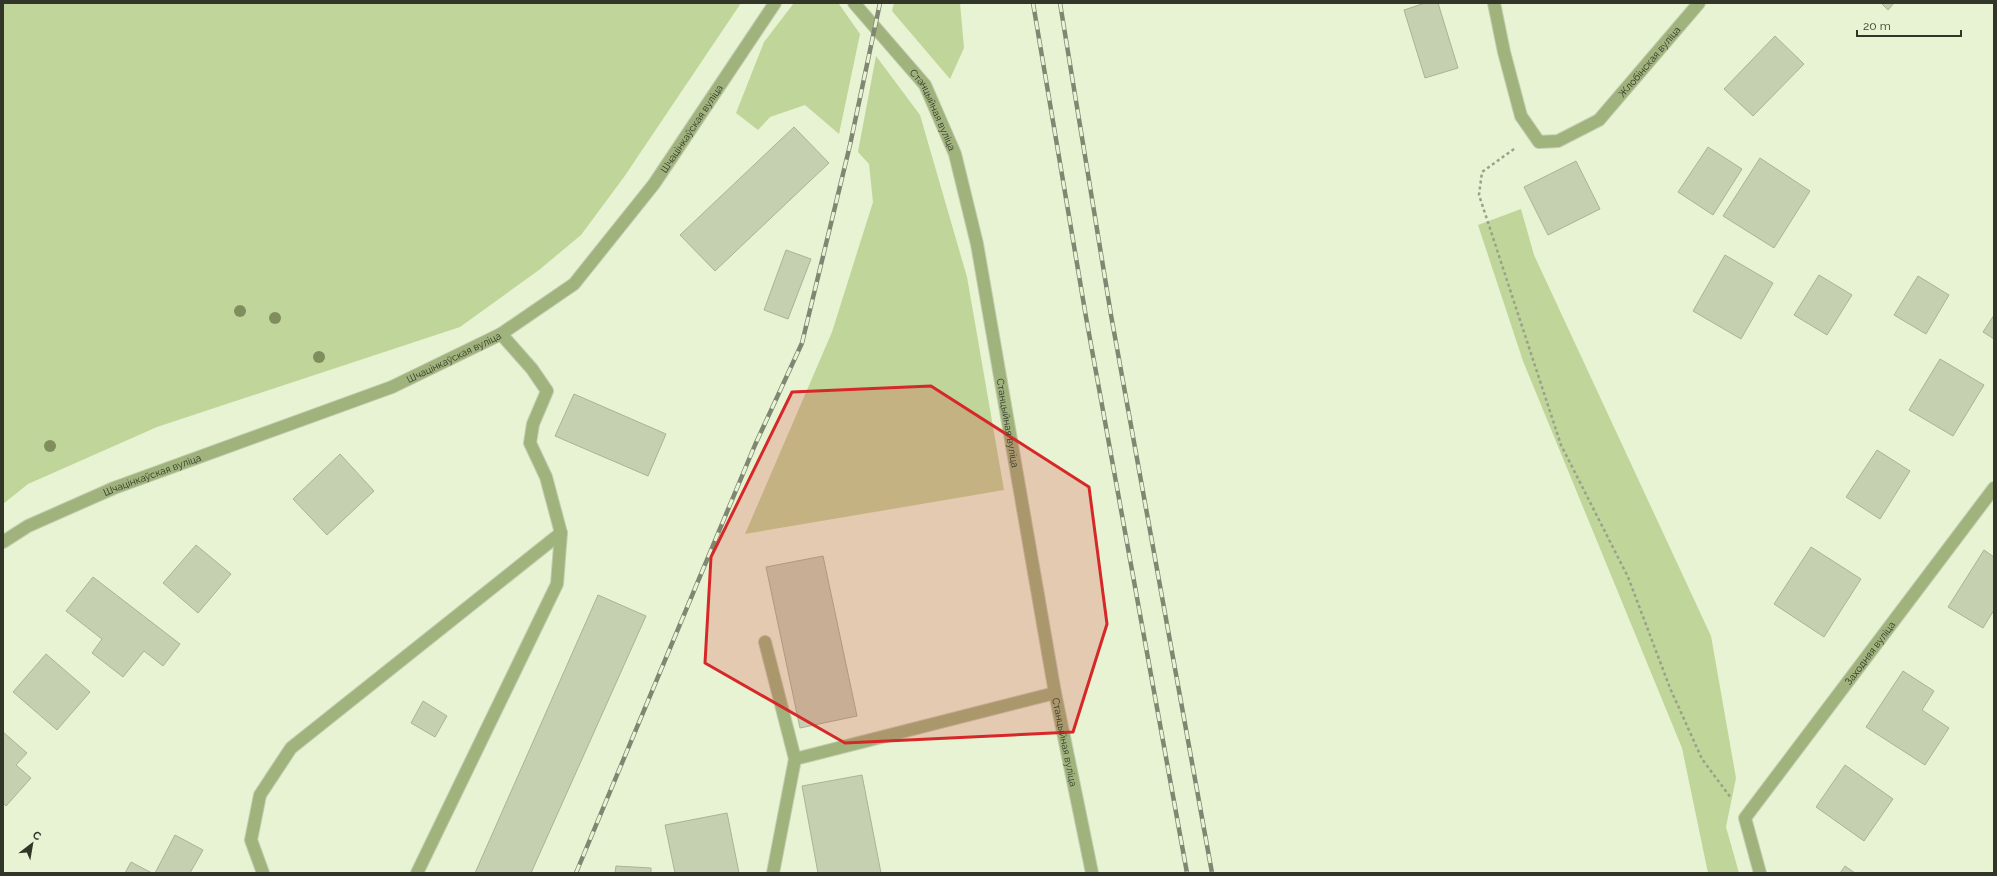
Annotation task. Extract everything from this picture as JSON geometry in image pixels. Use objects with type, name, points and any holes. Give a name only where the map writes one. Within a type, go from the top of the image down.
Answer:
[{"type":"street","name":"Шчацінкаўская вуліца","points":[[3,542],[28,526],[114,488],[392,387],[501,334],[574,284],[654,184],[775,3]]},
{"type":"street","name":"Станцыйная вуліца","points":[[854,3],[926,85],[955,154],[977,244],[1056,693],[1092,873]]},
{"type":"street","points":[[1494,3],[1504,52],[1520,116],[1534,135]]},
{"type":"street","name":"Жлобінская вуліца","points":[[1534,135],[1539,142],[1558,141],[1599,120],[1699,3]]},
{"type":"street","points":[[417,873],[557,584],[561,533],[546,477],[530,443],[533,424],[546,391],[532,369],[501,334]]},
{"type":"street","name":"Заходняя вуліца","points":[[1745,818],[1994,488]]},
{"type":"street","points":[[263,873],[251,840],[260,795],[291,748],[561,533]]},
{"type":"street","points":[[765,642],[795,759],[773,873]]},
{"type":"street","points":[[795,759],[1056,693]]},
{"type":"street","points":[[1745,818],[1760,873]]},
{"type":"path","points":[[1534,135],[1482,172],[1479,195],[1561,445],[1628,577],[1670,688],[1702,759],[1745,818]]},
{"type":"highlighted area","points":[[931,386],[1089,487],[1107,624],[1073,732],[845,743],[705,663],[711,557],[792,392]]},
{"type":"green space","points":[[3,3],[741,3],[624,177],[581,235],[539,270],[460,327],[157,427],[28,484],[3,504]]},
{"type":"green space","points":[[794,3],[839,4],[860,34],[839,134],[805,105],[770,117],[758,130],[736,113],[764,42]]},
{"type":"green space","points":[[894,3],[960,3],[964,48],[950,79],[892,11]]},
{"type":"green space","points":[[876,56],[920,115],[967,277],[1004,490],[745,534],[832,332],[873,202],[869,164],[858,152]]},
{"type":"green space","points":[[1521,209],[1534,255],[1711,636],[1736,778],[1726,827],[1739,873],[1708,873],[1682,748],[1523,361],[1478,225]]},
{"type":"building","points":[[1425,3],[1438,3],[1458,68],[1425,78],[1404,10]]},
{"type":"building","points":[[1881,3],[1894,3],[1888,10]]},
{"type":"building","points":[[1775,36],[1804,64],[1753,116],[1724,89]]},
{"type":"building","points":[[794,127],[829,163],[715,271],[680,235]]},
{"type":"building","points":[[1708,147],[1742,169],[1713,215],[1678,192]]},
{"type":"building","points":[[1760,158],[1810,191],[1774,248],[1723,216]]},
{"type":"building","points":[[1576,161],[1600,209],[1548,235],[1524,187]]},
{"type":"building","points":[[786,250],[811,259],[788,319],[764,310]]},
{"type":"building","points":[[1725,255],[1773,283],[1741,339],[1693,311]]},
{"type":"building","points":[[1819,275],[1852,295],[1827,335],[1794,315]]},
{"type":"building","points":[[1918,276],[1949,295],[1926,334],[1894,315]]},
{"type":"building","points":[[1994,315],[1994,339],[1983,332]]},
{"type":"building","points":[[1940,359],[1984,385],[1953,436],[1909,410]]},
{"type":"building","points":[[574,394],[666,434],[648,476],[555,436]]},
{"type":"building","points":[[1877,450],[1910,471],[1880,519],[1846,497]]},
{"type":"building","points":[[340,454],[374,491],[327,535],[293,499]]},
{"type":"building","points":[[196,545],[231,574],[198,613],[163,583]]},
{"type":"building","points":[[1811,547],[1861,579],[1824,637],[1774,604]]},
{"type":"building","points":[[1984,550],[1994,557],[1994,610],[1983,628],[1948,607]]},
{"type":"building","points":[[823,556],[857,716],[800,728],[766,567]]},
{"type":"building","points":[[93,577],[180,644],[163,666],[144,651],[123,677],[92,653],[102,639],[66,611]]},
{"type":"building","points":[[598,595],[646,616],[531,873],[475,873]]},
{"type":"building","points":[[46,654],[90,692],[57,730],[13,692]]},
{"type":"building","points":[[1903,671],[1934,691],[1922,710],[1949,728],[1925,765],[1866,727]]},
{"type":"building","points":[[423,701],[447,716],[435,737],[411,723]]},
{"type":"building","points":[[3,732],[27,753],[16,765],[31,778],[6,806],[3,803]]},
{"type":"building","points":[[1845,765],[1893,799],[1864,841],[1816,807]]},
{"type":"building","points":[[862,775],[881,873],[818,873],[802,786]]},
{"type":"building","points":[[727,813],[739,873],[675,873],[665,825]]},
{"type":"building","points":[[175,835],[203,850],[190,873],[155,873]]},
{"type":"building","points":[[131,862],[152,873],[125,873]]},
{"type":"building","points":[[616,866],[651,868],[651,873],[615,873]]},
{"type":"building","points":[[1845,866],[1855,873],[1840,873]]},
{"type":"railway","points":[[576,873],[755,445],[802,343],[850,145],[880,3]]},
{"type":"railway","points":[[1033,3],[1086,317],[1187,873]]},
{"type":"railway","points":[[1060,3],[1111,315],[1212,873]]}]
